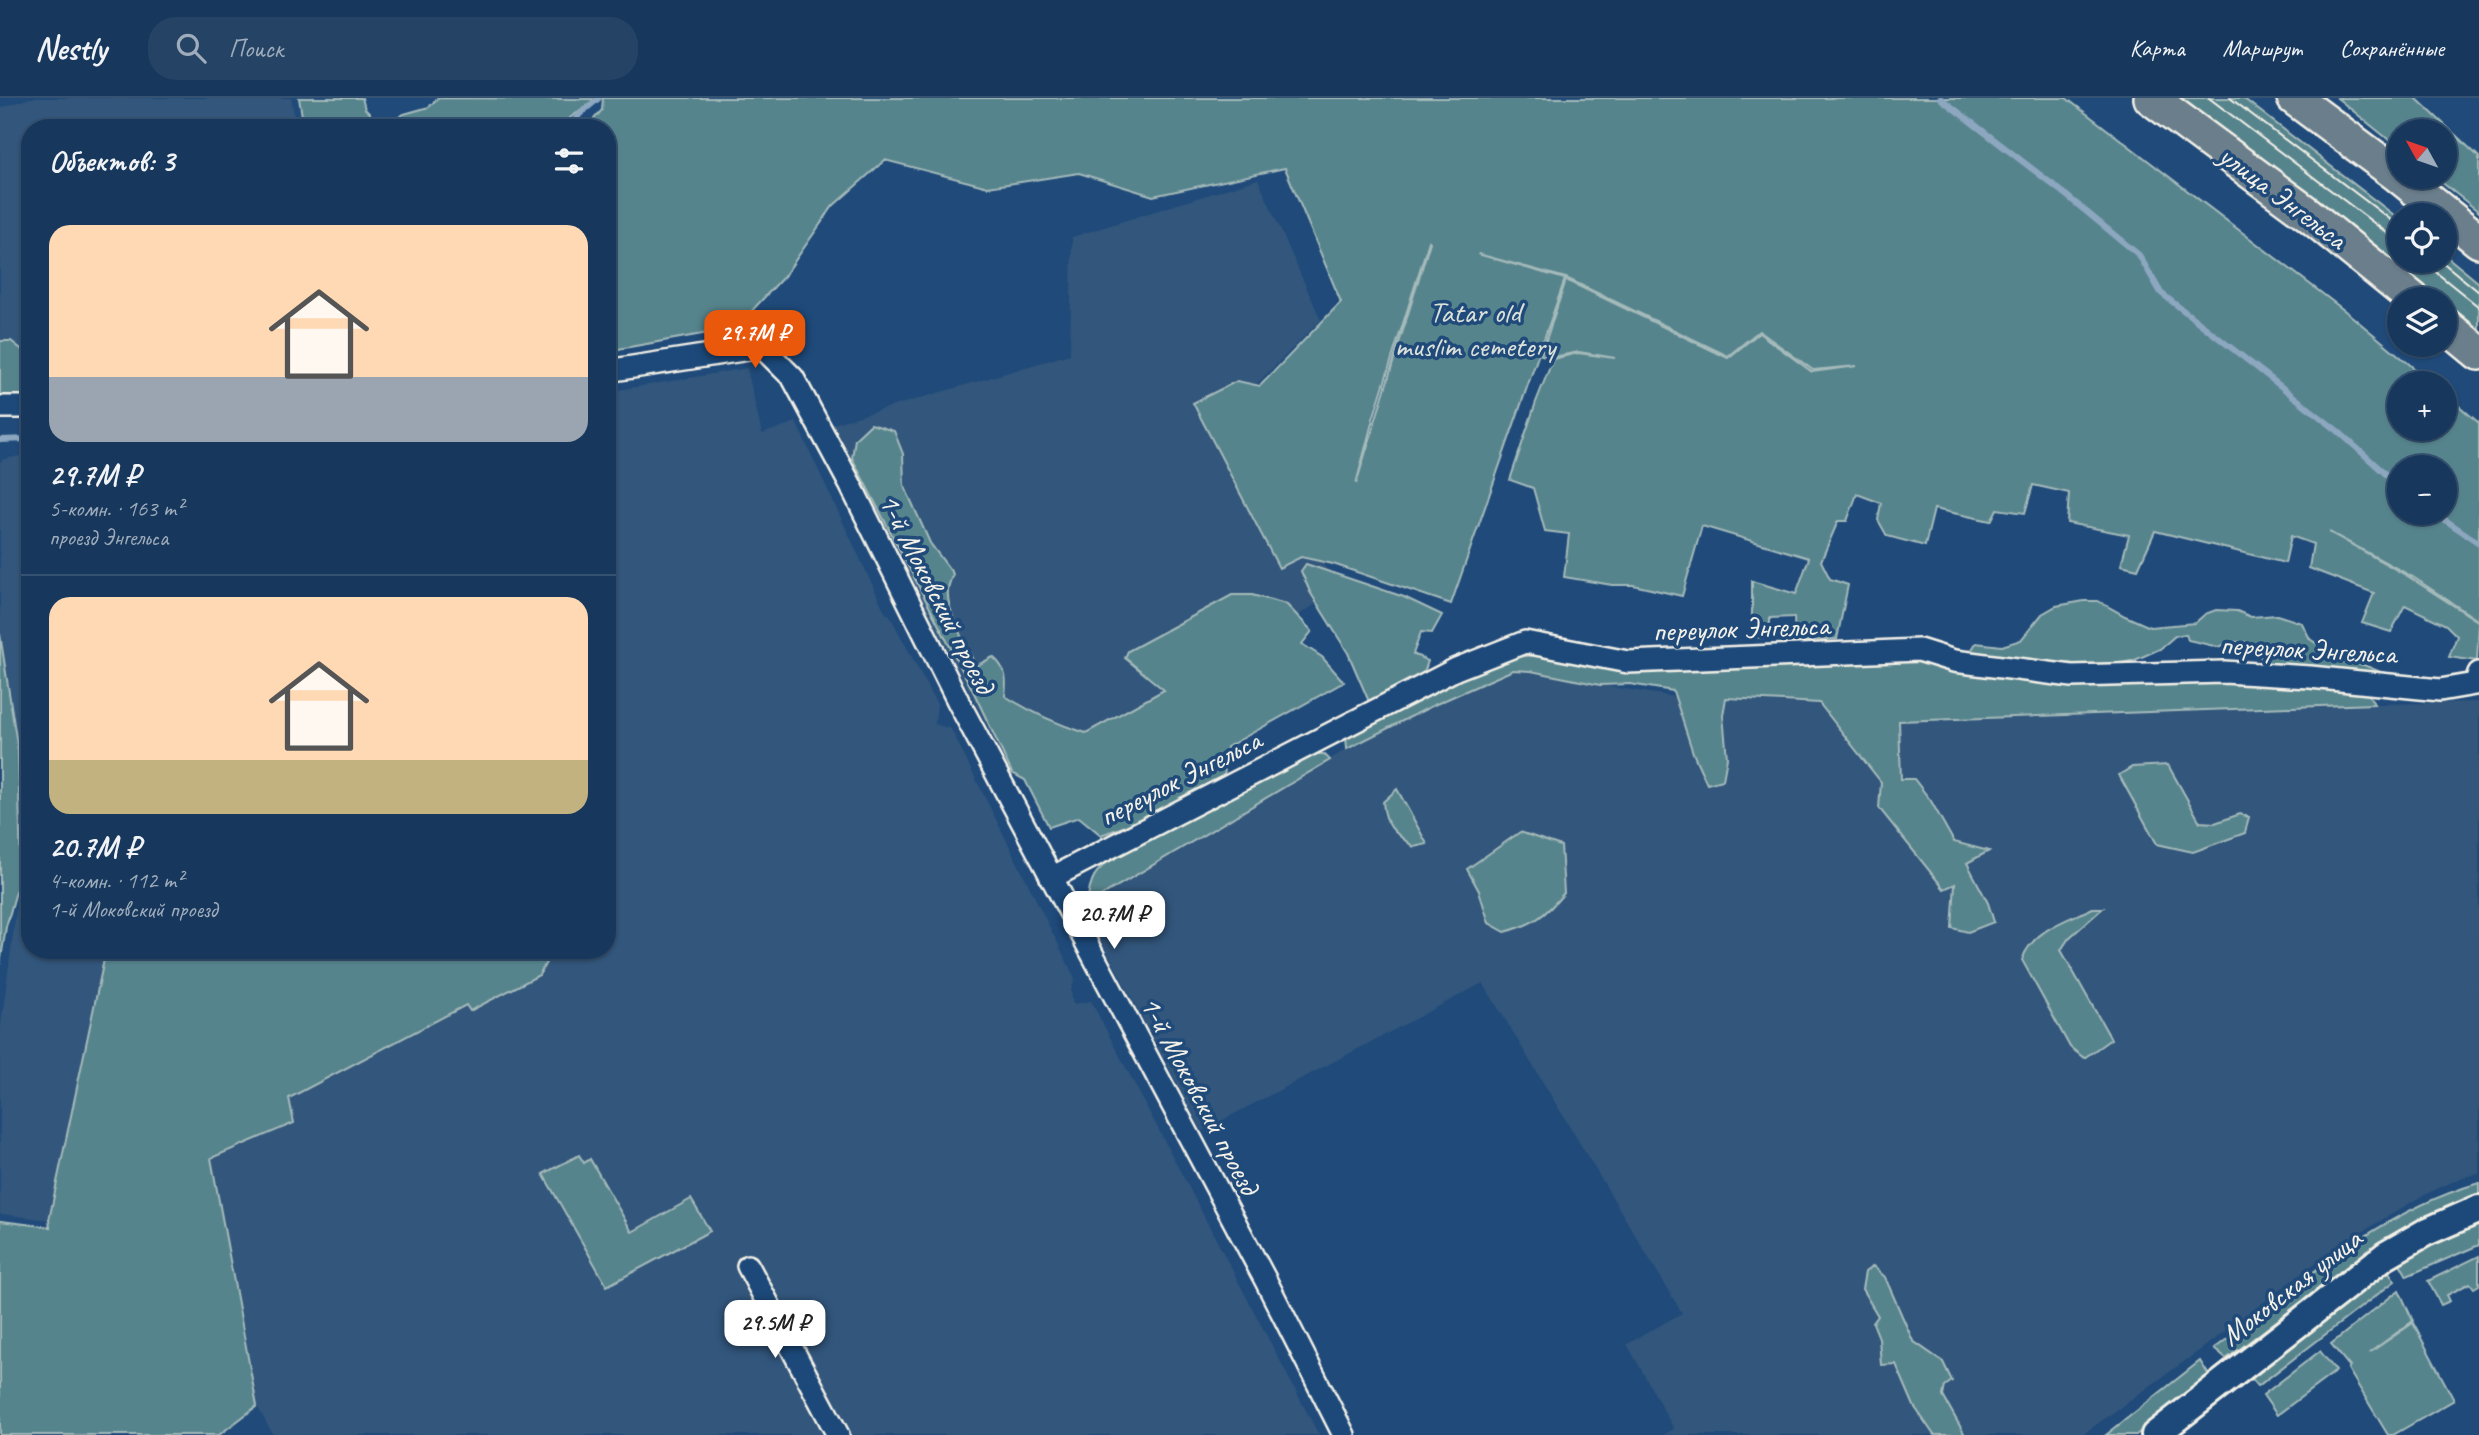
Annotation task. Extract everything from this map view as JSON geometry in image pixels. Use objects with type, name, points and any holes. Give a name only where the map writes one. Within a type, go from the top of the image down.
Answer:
[{"type":"main road","name":"улица Энгельса","points":[[2151,98],[2308,214],[2398,287]]},
{"type":"main road","points":[[2294,98],[2387,166]]},
{"type":"main road","points":[[2416,189],[2479,241]]},
{"type":"main road","points":[[2457,335],[2479,353]]},
{"type":"street","name":"1-й Моковский проезд","points":[[616,370],[762,347],[793,379],[850,484],[959,703],[1344,1435]]},
{"type":"street","points":[[0,407],[21,407]]},
{"type":"street","name":"переулок Энгельса","points":[[1051,878],[1456,669],[1525,642],[1628,662],[1919,650],[1954,661],[2072,676],[2224,673],[2310,677],[2440,690],[2475,684],[2479,673]]},
{"type":"street","name":"Моковская улица","points":[[2155,1435],[2386,1255],[2426,1232],[2479,1209]]},
{"type":"street","points":[[748,1266],[838,1435]]},
{"type":"shaded area","points":[[30,98],[291,98],[295,119],[21,119],[21,367],[0,359],[0,108]]},
{"type":"shaded area","points":[[1258,179],[1321,320],[1235,406],[1338,590],[1277,629],[1012,773],[829,425],[1070,354],[1072,237]]},
{"type":"shaded area","points":[[747,368],[762,434],[796,422],[886,614],[889,614],[937,704],[935,724],[951,729],[1075,978],[1071,991],[1073,1004],[1091,1001],[1319,1435],[273,1435],[257,1406],[211,1158],[294,1123],[289,1098],[467,1005],[470,1010],[548,959],[616,959],[616,390]]},
{"type":"shaded area","points":[[21,456],[21,874],[18,751],[0,634],[0,462]]},
{"type":"shaded area","points":[[1513,669],[1676,697],[1819,703],[2228,707],[2479,702],[2479,1174],[2463,1177],[2422,1196],[2334,1249],[2082,1435],[1663,1435],[1674,1429],[1627,1344],[1682,1313],[1483,983],[1202,1131],[1083,906],[1379,730]]},
{"type":"shaded area","points":[[21,874],[21,959],[104,959],[49,1220],[0,1214],[0,1032]]},
{"type":"green space","points":[[299,98],[362,98],[365,109],[374,119],[302,119]]},
{"type":"green space","points":[[438,98],[595,99],[570,118],[396,119],[429,107]]},
{"type":"green space","name":"Tatar old muslim cemetery","points":[[603,98],[2066,98],[2349,314],[2387,346],[2387,357],[2401,357],[2418,371],[2387,371],[2387,441],[2457,441],[2457,404],[2479,423],[2479,621],[2413,577],[2329,532],[2409,577],[2479,622],[2477,661],[2449,657],[2457,636],[2446,625],[2405,605],[2391,632],[2362,623],[2374,593],[2309,568],[2313,544],[2291,536],[2285,563],[2155,531],[2138,569],[2121,565],[2129,535],[2067,523],[2069,493],[2033,485],[2025,513],[1997,509],[1991,521],[1934,509],[1925,546],[1887,536],[1878,520],[1881,503],[1857,494],[1847,521],[1838,521],[1821,561],[1830,579],[1848,585],[1837,639],[1795,642],[1794,617],[1770,618],[1770,638],[1752,637],[1752,581],[1796,594],[1809,558],[1702,526],[1682,596],[1633,585],[1612,585],[1564,577],[1569,534],[1545,531],[1533,488],[1510,480],[1553,359],[1578,353],[1615,358],[1579,352],[1553,357],[1541,355],[1566,280],[1728,358],[1759,333],[1812,372],[1857,366],[1813,370],[1759,331],[1728,356],[1566,278],[1478,254],[1565,279],[1451,604],[1333,564],[1301,557],[1279,568],[1193,403],[1237,381],[1260,386],[1341,302],[1285,168],[1153,196],[1079,173],[988,187],[885,160],[833,206],[785,275],[736,328],[616,349],[616,119],[594,119],[602,110]],"holes":[[[1429,241],[1430,242],[1356,484],[1373,419]]]},
{"type":"green space","points":[[2177,98],[2243,98],[2387,210],[2387,257]]},
{"type":"green space","points":[[2337,98],[2416,98],[2438,119],[2387,119],[2387,138]]},
{"type":"green space","points":[[2457,136],[2479,157],[2479,212],[2450,189],[2457,189]]},
{"type":"green space","points":[[2457,265],[2479,283],[2479,332],[2457,314],[2457,287],[2424,287],[2407,273],[2457,273]]},
{"type":"green space","points":[[0,341],[11,341],[21,349],[21,404],[0,406]]},
{"type":"green space","points":[[871,424],[894,431],[903,454],[904,485],[930,543],[953,574],[948,589],[950,608],[976,666],[993,657],[1005,675],[1005,696],[1024,707],[1054,722],[1086,733],[1164,690],[1125,658],[1128,651],[1232,595],[1252,595],[1286,604],[1312,631],[1302,644],[1322,657],[1344,682],[1227,747],[1224,778],[1156,815],[1101,835],[1079,817],[1049,827],[1025,780],[1012,773],[975,695],[852,458],[855,439]]},
{"type":"green space","points":[[1306,564],[1404,597],[1442,615],[1432,633],[1421,632],[1413,654],[1428,661],[1423,676],[1370,704],[1348,653],[1310,592],[1301,571]]},
{"type":"green space","points":[[2098,601],[2150,627],[2195,623],[2205,614],[2216,610],[2237,611],[2251,617],[2277,615],[2302,623],[2310,639],[2343,662],[2364,665],[2390,676],[2270,666],[2245,642],[2231,642],[2218,647],[2188,640],[2186,634],[2175,636],[2160,649],[2135,660],[2096,669],[1969,654],[1976,643],[2002,646],[2021,640],[2042,614],[2056,606]]},
{"type":"green space","points":[[0,634],[18,751],[21,874],[6,927],[0,965]]},
{"type":"green space","points":[[1538,655],[1615,666],[1899,657],[2364,686],[2374,704],[1899,721],[1901,779],[1914,779],[1931,801],[1954,842],[1989,851],[1967,863],[1988,903],[1994,922],[1968,932],[1952,928],[1955,884],[1944,889],[1879,808],[1881,782],[1819,703],[1726,698],[1723,715],[1727,758],[1723,780],[1707,784],[1693,753],[1673,691],[1630,684],[1600,685],[1531,671],[1513,670],[1434,705],[1347,749],[1346,737],[1479,669],[1513,657]]},
{"type":"green space","points":[[1314,754],[1324,754],[1330,760],[1087,904],[1094,876],[1116,856]]},
{"type":"green space","points":[[2168,765],[2200,822],[2215,823],[2240,814],[2249,817],[2245,833],[2193,852],[2157,844],[2119,775],[2132,767]]},
{"type":"green space","points":[[1397,789],[1427,844],[1414,847],[1389,824],[1383,802]]},
{"type":"green space","points":[[1520,832],[1561,846],[1564,893],[1538,918],[1505,932],[1489,923],[1479,891],[1467,869]]},
{"type":"green space","points":[[2093,908],[2103,908],[2069,938],[2061,950],[2111,1039],[2084,1058],[2070,1047],[2022,960],[2027,950],[2042,934]]},
{"type":"green space","points":[[104,959],[548,959],[539,975],[470,1011],[466,1005],[289,1098],[294,1123],[211,1158],[257,1406],[219,1435],[0,1435],[0,1221],[50,1227],[49,1220]]},
{"type":"green space","points":[[579,1155],[584,1163],[590,1159],[632,1232],[691,1199],[710,1231],[607,1286],[543,1174]]},
{"type":"green space","points":[[2479,1183],[2479,1195],[2418,1220],[2368,1253],[2226,1359],[2214,1349],[2339,1253],[2372,1232],[2441,1196]]},
{"type":"green space","points":[[2479,1225],[2479,1245],[2407,1276],[2398,1260]]},
{"type":"green space","points":[[2479,1256],[2479,1285],[2474,1288],[2470,1283],[2447,1295],[2450,1301],[2441,1305],[2428,1281]]},
{"type":"green space","points":[[1873,1266],[1885,1277],[1913,1341],[1943,1362],[1952,1381],[1945,1386],[1943,1396],[1965,1435],[1934,1435],[1914,1406],[1896,1364],[1881,1365],[1879,1338],[1873,1323],[1878,1316],[1862,1289],[1865,1272]]},
{"type":"green space","points":[[2387,1269],[2395,1281],[2258,1386],[2248,1374]]},
{"type":"green space","points":[[2399,1290],[2413,1321],[2369,1353],[2413,1323],[2454,1400],[2393,1435],[2388,1435],[2348,1369],[2350,1367],[2331,1344]]},
{"type":"green space","points":[[2320,1351],[2336,1371],[2277,1415],[2263,1395]]},
{"type":"green space","points":[[2200,1361],[2210,1377],[2136,1435],[2106,1435]]},
{"type":"waterway","points":[[576,119],[599,98]]},
{"type":"waterway","points":[[1940,98],[2139,255],[2161,293],[2338,431],[2387,475]]},
{"type":"waterway","points":[[0,440],[21,439]]},
{"type":"waterway","points":[[2453,525],[2479,543]]},
{"type":"tram line","points":[[2209,98],[2387,233]]},
{"type":"tram line","points":[[2230,98],[2387,217]]},
{"type":"tram line","points":[[2437,273],[2479,307]]},
{"type":"tram line","points":[[2456,273],[2479,292]]}]
